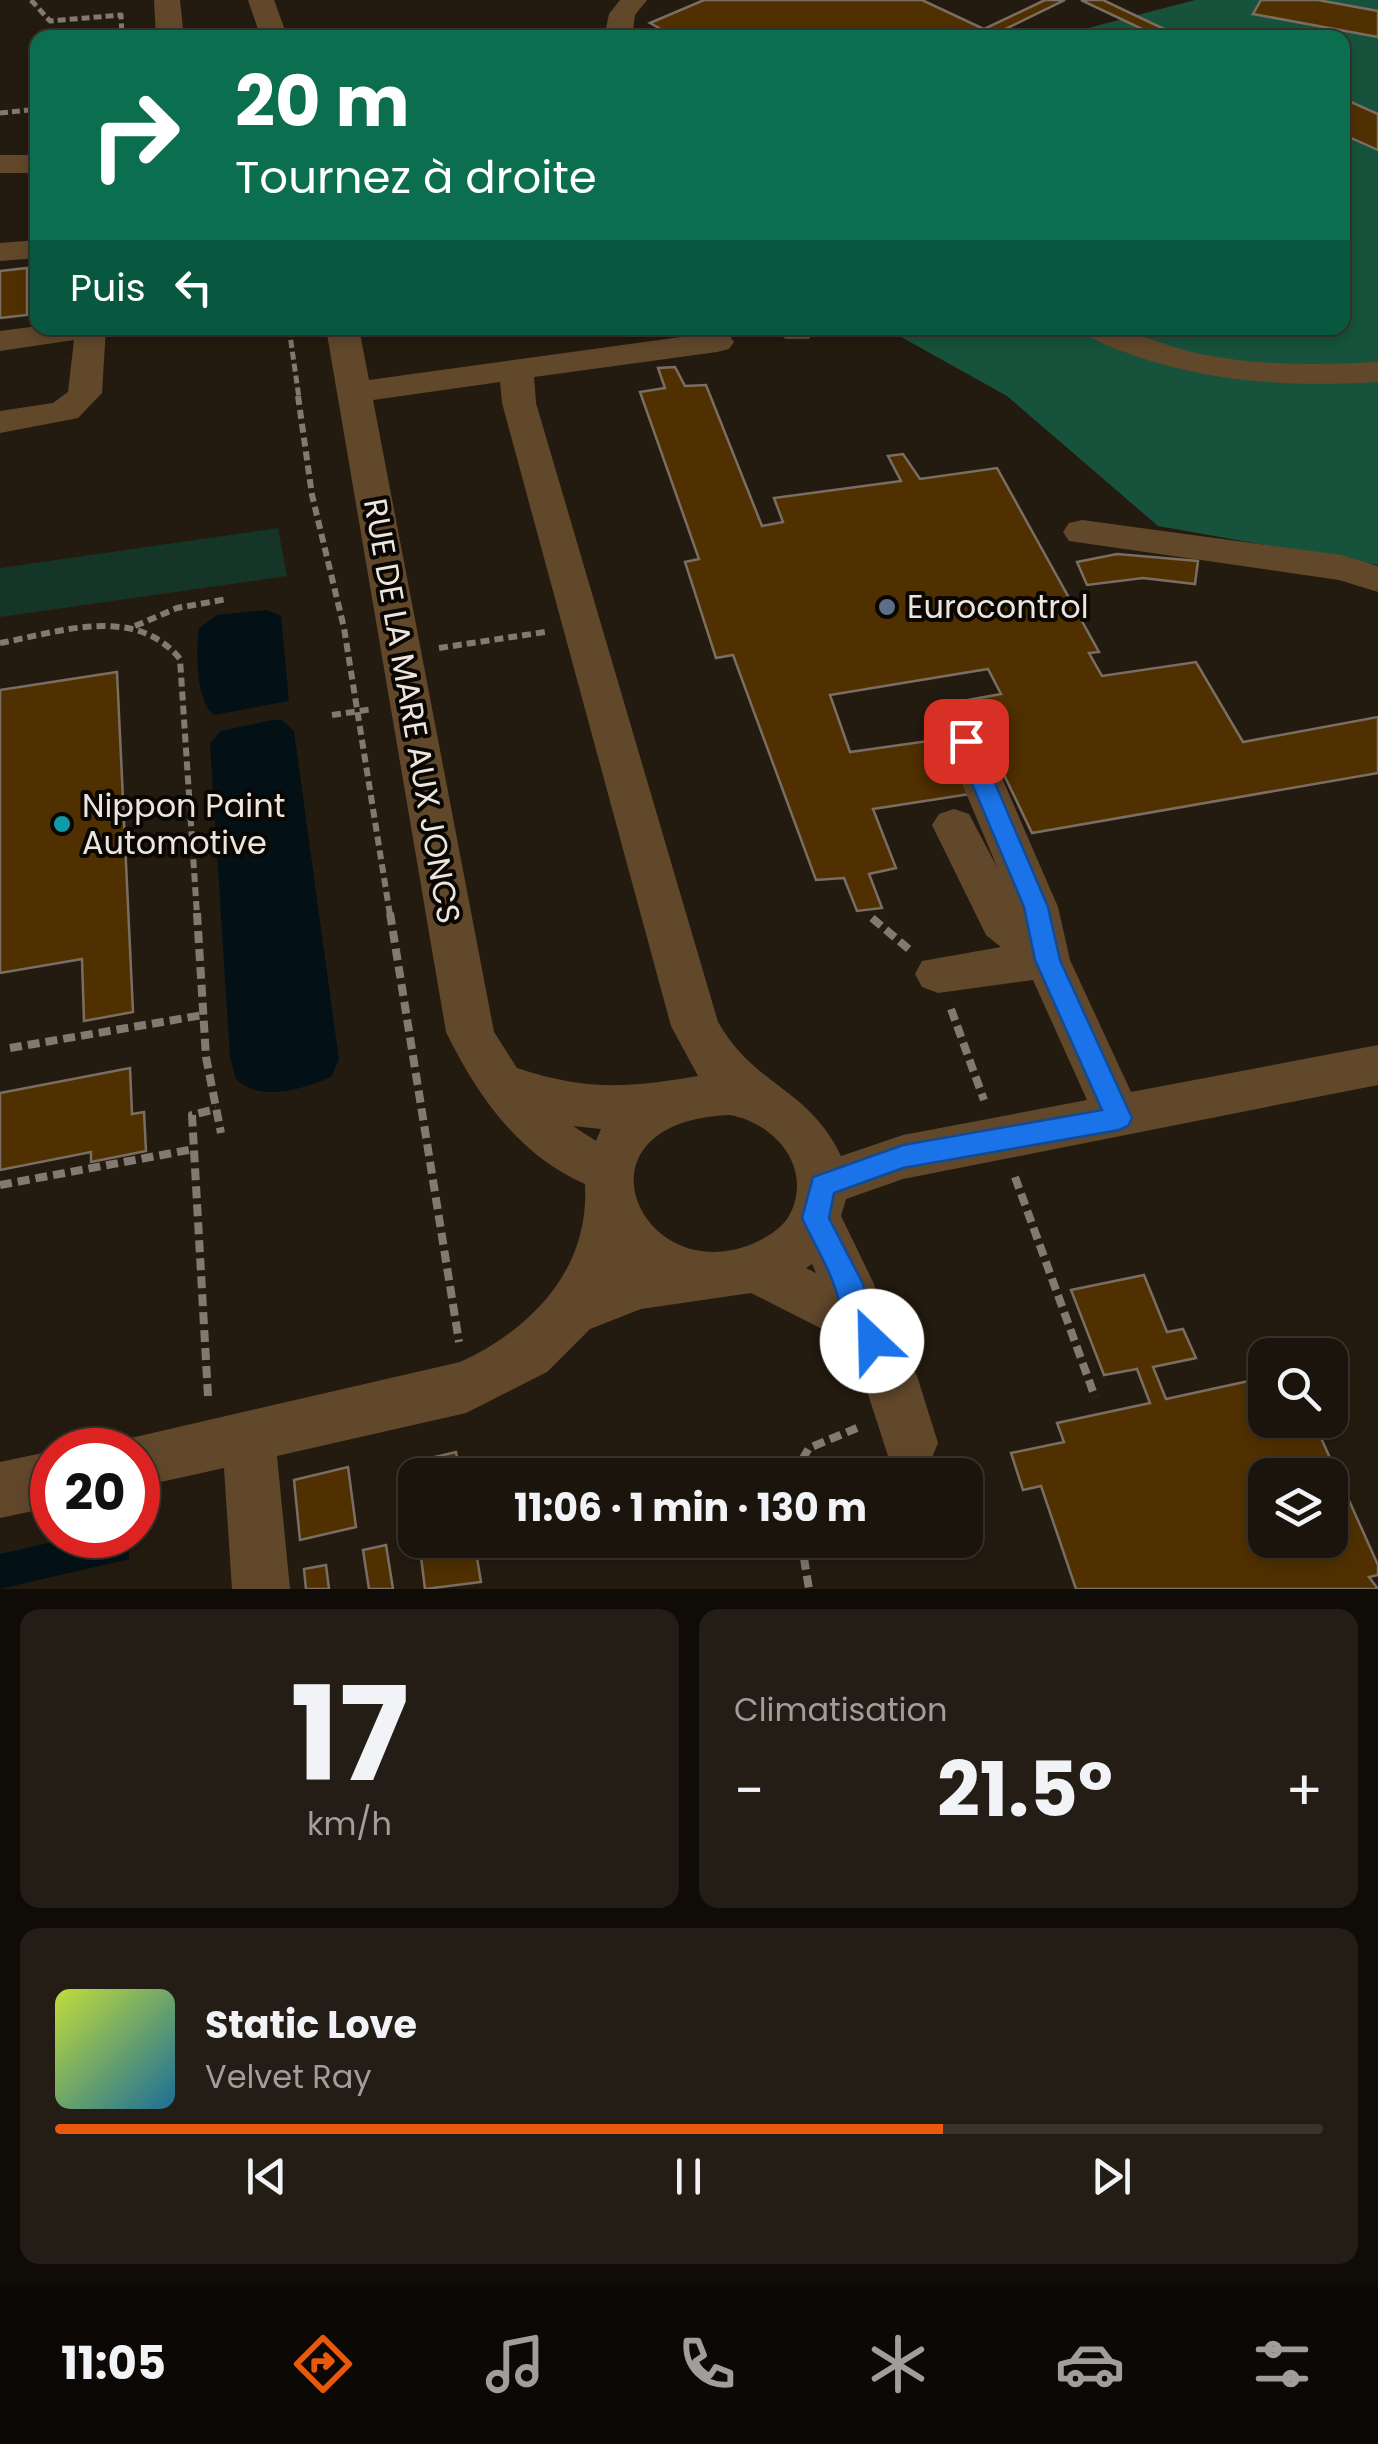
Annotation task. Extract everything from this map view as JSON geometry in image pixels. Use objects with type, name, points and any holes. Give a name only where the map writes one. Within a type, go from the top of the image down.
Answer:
[{"type":"street","points":[[167,0],[169,30]]},
{"type":"street","points":[[261,0],[272,30]]},
{"type":"street","points":[[619,30],[622,14],[634,0]]},
{"type":"street","points":[[0,164],[30,164]]},
{"type":"street","points":[[0,252],[30,250]]},
{"type":"street","points":[[0,341],[42,335]]},
{"type":"street","points":[[0,422],[50,415],[78,402],[92,382],[90,335]]},
{"type":"street","name":"RUE DE LA MARE AUX JONCS","points":[[344,335],[470,1032],[481,1058],[527,1114],[610,1187]]},
{"type":"street","points":[[1112,335],[1140,350],[1199,365],[1298,374],[1378,372]]},
{"type":"street","points":[[354,392],[717,342]]},
{"type":"street","points":[[516,371],[519,403],[696,1026],[717,1064],[752,1097],[783,1112],[807,1137],[841,1148],[903,1157]]},
{"type":"street","points":[[1082,532],[1340,568],[1378,579]]},
{"type":"street","points":[[966,741],[1036,907],[1047,960],[1119,1118]]},
{"type":"street","points":[[954,825],[1002,922],[1047,960]]},
{"type":"street","points":[[938,974],[1047,960]]},
{"type":"street","points":[[578,1309],[598,1261],[620,1141],[666,1102],[696,1026]]},
{"type":"street","points":[[160,1449],[226,1417],[466,1387],[518,1361],[578,1309],[640,1286],[688,1276],[723,1279],[759,1271],[796,1247],[819,1202],[903,1157],[1378,1065]]},
{"type":"street","points":[[504,1084],[548,1100],[606,1109],[666,1102],[710,1091],[752,1097]]},
{"type":"street","points":[[807,1137],[819,1202],[857,1320],[890,1376],[906,1433]]},
{"type":"street","points":[[610,1187],[626,1237],[652,1261],[688,1276]]},
{"type":"street","points":[[759,1271],[857,1320]]},
{"type":"street","points":[[226,1417],[254,1473],[260,1589]]},
{"type":"street","points":[[0,1490],[30,1484]]},
{"type":"path","points":[[31,0],[50,21],[120,14],[121,30]]},
{"type":"path","points":[[0,113],[30,109]]},
{"type":"path","points":[[290,335],[312,495],[344,628],[358,711],[466,1387]]},
{"type":"path","points":[[0,643],[134,627],[177,608],[227,599]]},
{"type":"path","points":[[134,627],[158,634],[172,645],[180,659],[203,1015],[221,1133]]},
{"type":"path","points":[[332,715],[443,699],[438,648],[582,628]]},
{"type":"path","points":[[10,1048],[203,1015]]},
{"type":"path","points":[[216,1108],[192,1115],[226,1417]]},
{"type":"path","points":[[0,1186],[194,1149]]},
{"type":"path","points":[[803,1458],[809,1448],[849,1428],[906,1433]]},
{"type":"path","points":[[805,1558],[809,1589]]},
{"type":"green space","points":[[1195,0],[1378,0],[1378,565],[1158,526],[1007,396],[898,335],[1350,335],[1350,30],[1081,30]]},
{"type":"green space","points":[[278,528],[287,576],[0,617],[0,568]]},
{"type":"shaded area","points":[[267,610],[281,616],[289,701],[214,715],[200,687],[199,628],[217,615]]},
{"type":"shaded area","points":[[282,720],[294,731],[339,1060],[331,1077],[282,1092],[246,1086],[236,1079],[230,1057],[210,743],[221,731]]},
{"type":"shaded area","points":[[30,1547],[30,1558],[129,1559],[0,1589],[0,1554]]},
{"type":"building","points":[[704,0],[922,0],[986,30],[663,30],[650,23]]},
{"type":"building","points":[[1045,0],[1065,0],[1003,30],[984,29]]},
{"type":"building","points":[[1081,0],[1103,0],[1166,30],[1144,30]]},
{"type":"building","points":[[1261,0],[1318,0],[1378,11],[1378,37],[1350,30],[1253,14]]},
{"type":"building","points":[[1350,102],[1378,114],[1378,150],[1350,138]]},
{"type":"building","points":[[27,268],[27,315],[0,318],[0,271]]},
{"type":"building","name":"Eurocontrol","points":[[675,367],[685,386],[706,385],[762,526],[783,522],[774,498],[901,481],[888,456],[903,454],[920,479],[997,468],[1099,652],[1089,653],[1102,676],[1196,662],[1243,742],[1378,717],[1378,773],[1032,833],[968,700],[1001,694],[988,669],[830,695],[850,752],[942,739],[970,794],[873,809],[896,868],[869,874],[882,908],[857,911],[844,878],[816,880],[733,655],[716,658],[685,562],[699,559],[640,392],[665,388],[658,368]]},
{"type":"building","points":[[1117,554],[1198,561],[1195,584],[1143,578],[1087,585],[1077,562]]},
{"type":"building","name":"Nippon Paint Automotive","points":[[117,672],[133,1012],[84,1021],[82,959],[0,973],[0,690]]},
{"type":"building","points":[[130,1068],[132,1114],[144,1112],[146,1151],[91,1162],[91,1152],[0,1170],[0,1093]]},
{"type":"building","points":[[1144,1275],[1167,1332],[1183,1329],[1196,1358],[1153,1367],[1166,1399],[1248,1381],[1248,1438],[1321,1438],[1330,1458],[1248,1458],[1248,1558],[1348,1558],[1348,1498],[1378,1565],[1378,1575],[1369,1577],[1378,1589],[1076,1589],[1041,1486],[1023,1490],[1011,1453],[1064,1442],[1057,1423],[1150,1403],[1137,1369],[1104,1375],[1071,1290]]},
{"type":"building","points":[[456,1452],[457,1458],[430,1458]]},
{"type":"building","points":[[348,1467],[356,1527],[300,1540],[294,1480]]},
{"type":"building","points":[[386,1545],[393,1589],[369,1589],[363,1550]]},
{"type":"building","points":[[421,1558],[477,1558],[481,1582],[425,1589]]},
{"type":"building","points":[[326,1565],[329,1589],[306,1589],[304,1569]]},
{"type":"place","name":"Eurocontrol","points":[[887,607]]},
{"type":"place","name":"Nippon Paint Automotive","points":[[62,824]]},
{"type":"route","points":[[872,1341],[857,1320],[848,1284],[816,1218],[822,1185],[849,1179],[903,1157],[1119,1118],[1047,960],[1036,907],[966,741]]}]
